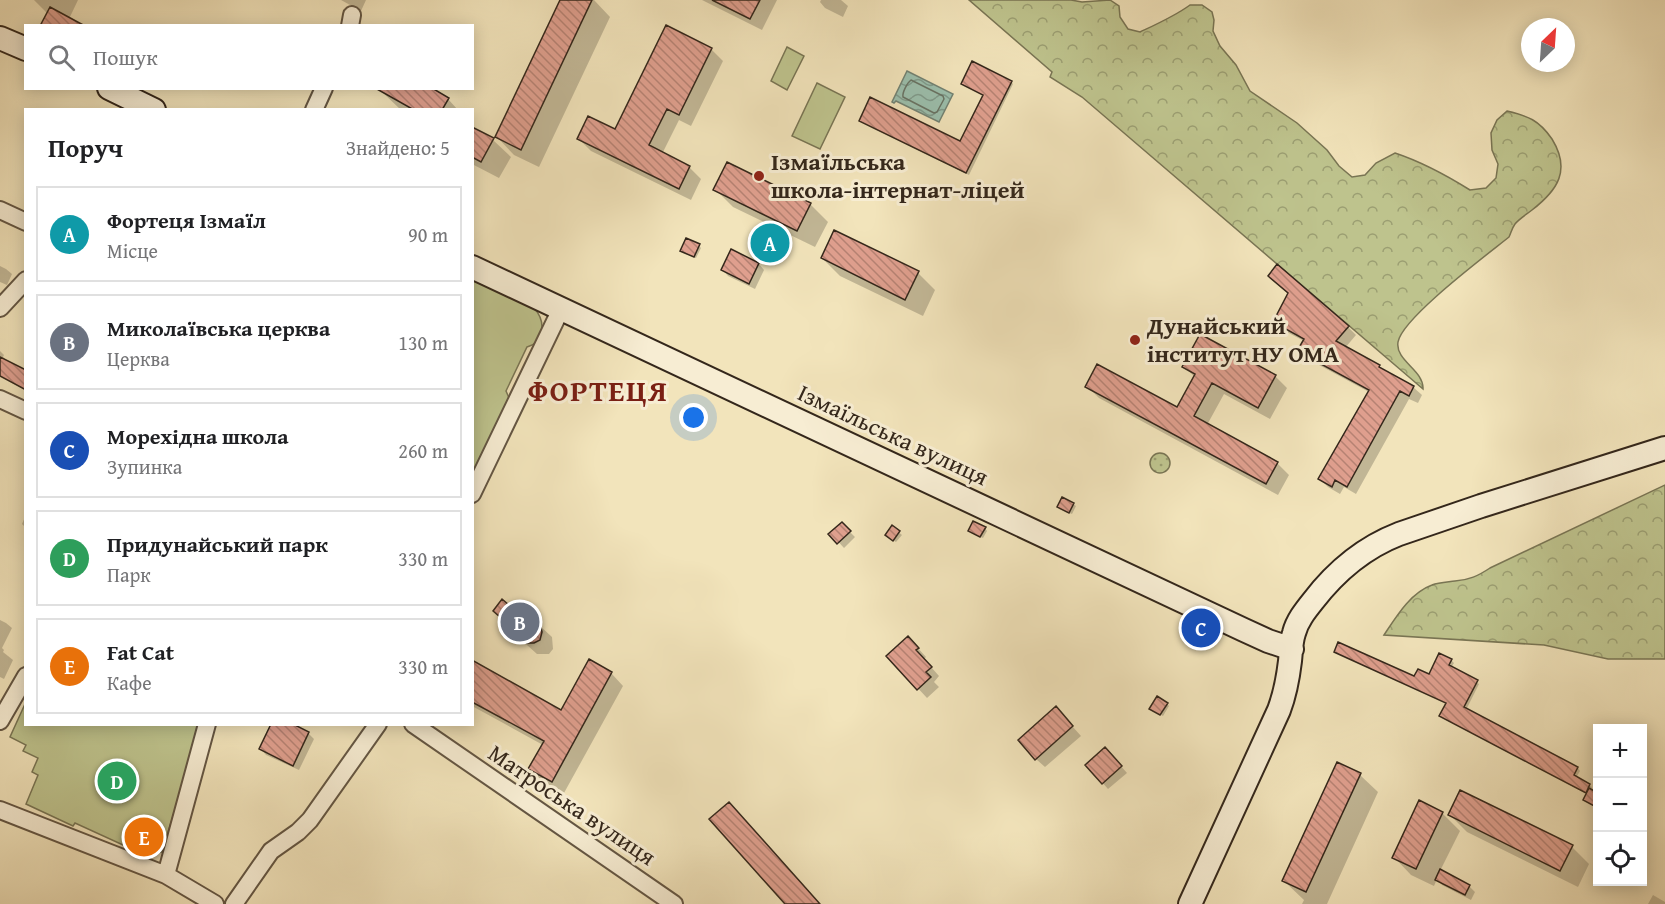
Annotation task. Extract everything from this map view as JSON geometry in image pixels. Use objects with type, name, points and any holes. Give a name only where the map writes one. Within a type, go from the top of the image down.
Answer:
[{"type":"street","points":[[0,38],[24,49]]},
{"type":"street","points":[[112,90],[149,108]]},
{"type":"street","points":[[315,108],[323,90]]},
{"type":"street","points":[[0,210],[24,221]]},
{"type":"street","name":"Ізмаїльська вулиця","points":[[474,268],[1260,638],[1292,650]]},
{"type":"street","points":[[0,308],[24,282]]},
{"type":"street","points":[[474,490],[561,309]]},
{"type":"street","points":[[0,399],[24,410]]},
{"type":"street","points":[[1190,904],[1279,710],[1287,684],[1297,624],[1310,604],[1340,571],[1373,546],[1399,534],[1665,448]]},
{"type":"street","points":[[0,721],[24,679]]},
{"type":"street","points":[[166,875],[206,726]]},
{"type":"street","points":[[234,904],[272,850],[298,832],[310,820],[377,726]]},
{"type":"street","name":"Матроська вулиця","points":[[416,726],[675,904]]},
{"type":"street","points":[[0,810],[166,875],[215,904]]},
{"type":"green space","points":[[969,0],[1071,0],[1082,2],[1110,0],[1119,6],[1120,17],[1128,29],[1140,32],[1190,5],[1202,5],[1212,12],[1213,31],[1220,46],[1236,65],[1250,91],[1297,123],[1352,177],[1365,175],[1376,163],[1395,153],[1434,169],[1470,190],[1486,188],[1496,178],[1498,164],[1492,150],[1491,133],[1497,120],[1507,111],[1532,120],[1542,127],[1552,139],[1561,160],[1559,179],[1549,195],[1515,224],[1509,237],[1447,287],[1403,331],[1398,342],[1398,349],[1419,376],[1423,389],[1082,97],[1050,77],[1052,72]]},
{"type":"green space","points":[[787,47],[804,56],[787,90],[771,81]]},
{"type":"green space","points":[[817,83],[845,97],[820,149],[792,136]]},
{"type":"green space","points":[[474,278],[534,308],[542,325],[540,336],[537,341],[527,347],[506,391],[510,400],[474,476]]},
{"type":"green space","points":[[1160,453],[1167,456],[1170,463],[1167,470],[1160,473],[1153,470],[1150,463],[1153,456]]},
{"type":"green space","points":[[1665,485],[1665,659],[1608,659],[1544,645],[1384,635],[1404,606],[1424,589],[1438,583],[1465,580],[1477,575]]},
{"type":"green space","points":[[24,706],[24,726],[201,726],[162,852],[147,856],[75,823],[73,826],[26,804],[38,775],[32,772],[38,758],[23,751],[26,745],[10,737]]},
{"type":"water","points":[[907,71],[953,94],[939,122],[896,101],[892,102]]},
{"type":"building","points":[[560,0],[592,0],[521,150],[495,137]]},
{"type":"building","points":[[712,0],[760,0],[750,19]]},
{"type":"building","points":[[50,7],[81,24],[41,24]]},
{"type":"building","points":[[666,25],[712,48],[679,115],[667,109],[649,145],[690,166],[679,189],[577,139],[588,116],[615,129]]},
{"type":"building","points":[[972,61],[1012,81],[966,173],[859,121],[870,97],[960,141],[983,95],[961,84]]},
{"type":"building","points":[[379,90],[435,90],[449,98],[443,108],[410,108]]},
{"type":"building","points":[[474,128],[494,138],[481,162],[474,158]]},
{"type":"building","points":[[727,162],[811,203],[797,231],[713,190]]},
{"type":"building","points":[[834,230],[919,271],[905,300],[821,258]]},
{"type":"building","points":[[686,238],[700,244],[694,257],[680,251]]},
{"type":"building","points":[[731,249],[759,263],[749,284],[721,270]]},
{"type":"building","points":[[1277,264],[1349,326],[1336,341],[1414,386],[1409,396],[1400,391],[1347,487],[1335,480],[1332,487],[1318,479],[1369,390],[1297,351],[1304,339],[1273,322],[1288,293],[1268,276]]},
{"type":"building","points":[[1200,334],[1276,375],[1258,408],[1212,383],[1194,416],[1278,462],[1266,484],[1085,387],[1097,364],[1177,407],[1195,374],[1182,367]]},
{"type":"building","points":[[0,357],[24,369],[24,389],[0,376]]},
{"type":"building","points":[[1062,497],[1074,503],[1069,513],[1057,507]]},
{"type":"building","points":[[973,521],[986,527],[980,537],[968,531]]},
{"type":"building","points":[[842,522],[851,531],[837,544],[828,534]]},
{"type":"building","points":[[892,525],[900,531],[893,541],[885,535]]},
{"type":"building","points":[[502,599],[510,606],[512,604],[522,612],[523,610],[540,624],[542,632],[540,640],[534,643],[524,643],[507,629],[509,628],[493,611]]},
{"type":"building","points":[[908,636],[919,648],[916,650],[932,667],[926,672],[931,677],[917,690],[886,656]]},
{"type":"building","points":[[1338,642],[1414,676],[1418,669],[1429,674],[1439,653],[1452,659],[1449,665],[1478,680],[1464,707],[1578,767],[1574,775],[1590,784],[1586,793],[1439,716],[1446,703],[1334,652]]},
{"type":"building","points":[[589,659],[612,672],[552,782],[528,769],[544,741],[474,703],[474,661],[561,710]]},
{"type":"building","points":[[1157,696],[1168,703],[1160,715],[1149,709]]},
{"type":"building","points":[[1056,706],[1073,726],[1035,760],[1018,740]]},
{"type":"building","points":[[270,726],[297,726],[309,732],[293,766],[259,749]]},
{"type":"building","points":[[1105,747],[1122,766],[1102,784],[1085,765]]},
{"type":"building","points":[[1337,762],[1361,773],[1306,892],[1282,881]]},
{"type":"building","points":[[1589,788],[1593,790],[1593,805],[1583,800]]},
{"type":"building","points":[[1460,790],[1573,845],[1560,871],[1448,815]]},
{"type":"building","points":[[1419,800],[1443,812],[1416,869],[1392,858]]},
{"type":"building","points":[[729,802],[820,904],[785,904],[709,819]]},
{"type":"building","points":[[135,822],[161,835],[153,852],[127,839]]},
{"type":"building","points":[[1440,869],[1470,885],[1465,895],[1435,880]]},
{"type":"place","name":"Ізмаїльська школа-інтернат-ліцей","points":[[759,176]]},
{"type":"place","name":"Фортеця Ізмаїл","points":[[770,243]]},
{"type":"place","name":"Дунайський інститут НУ ОМА","points":[[1135,340]]},
{"type":"place","name":"Миколаївська церква","points":[[520,622]]},
{"type":"place","name":"Морехідна школа","points":[[1201,628]]},
{"type":"place","name":"Придунайський парк","points":[[117,781]]},
{"type":"place","name":"Fat Cat","points":[[144,837]]},
{"type":"district","name":"ФОРТЕЦЯ","points":[[598,391]]}]
